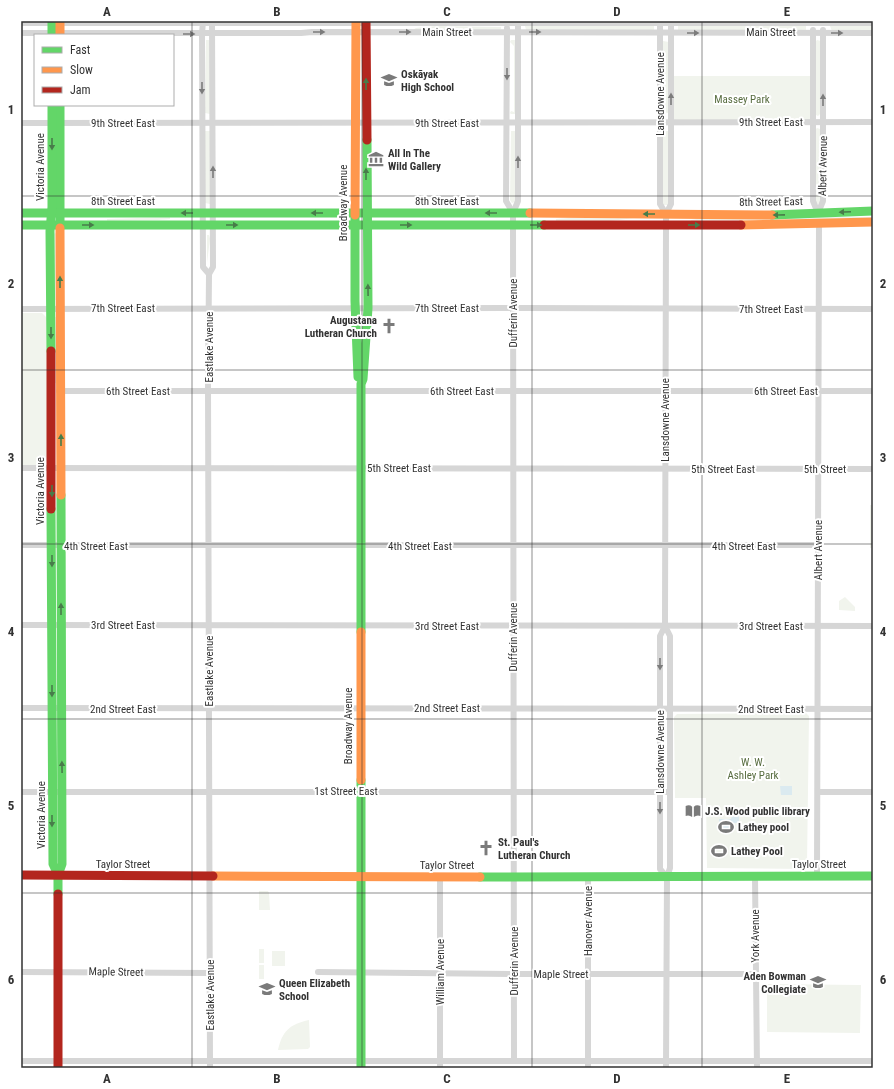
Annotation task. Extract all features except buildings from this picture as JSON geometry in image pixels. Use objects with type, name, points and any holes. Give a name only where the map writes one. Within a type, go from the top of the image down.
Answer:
[{"type":"main road","points":[[56,22],[56,34]]},
{"type":"main road","name":"Broadway Avenue","points":[[356,25],[355,308],[358,379],[361,387]]},
{"type":"main road","name":"Broadway Avenue","points":[[361,1065],[360,468],[361,387],[363,379],[368,308],[366,213],[366,25]]},
{"type":"main road","name":"Victoria Avenue","points":[[52,106],[56,123],[56,213],[60,225],[51,391],[56,468]]},
{"type":"main road","name":"Victoria Avenue","points":[[56,123],[60,106]]},
{"type":"main road","name":"8th Street East","points":[[21,213],[356,212],[769,215],[873,211]]},
{"type":"main road","name":"Victoria Avenue","points":[[56,213],[50,226],[61,391],[56,468],[57,625],[62,709],[62,864],[58,875],[58,1065]]},
{"type":"main road","name":"8th Street East","points":[[21,225],[666,225],[818,224],[873,222]]},
{"type":"main road","name":"Victoria Avenue","points":[[57,625],[52,708],[52,792],[53,864],[58,875]]},
{"type":"main road","name":"Taylor Street","points":[[21,875],[318,877],[873,876]]},
{"type":"street","name":"Eastlake Avenue","points":[[203,22],[203,213],[208,225],[213,267],[208,274]]},
{"type":"street","name":"Main Street","points":[[21,23],[212,22],[356,25],[507,22],[873,23]]},
{"type":"street","name":"Eastlake Avenue","points":[[210,1065],[208,546],[209,308],[208,274],[203,267],[208,225],[213,213],[212,22]]},
{"type":"street","name":"Dufferin Avenue","points":[[507,22],[506,201],[513,213]]},
{"type":"street","name":"Dufferin Avenue","points":[[514,1061],[513,213],[518,201],[518,22]]},
{"type":"street","name":"Lansdowne Avenue","points":[[660,22],[660,204],[666,214]]},
{"type":"street","name":"Lansdowne Avenue","points":[[666,877],[660,869],[660,636],[665,626],[666,214],[671,204],[672,22]]},
{"type":"street","name":"Albert Avenue","points":[[813,22],[813,201],[818,214]]},
{"type":"street","name":"Albert Avenue","points":[[818,214],[823,201],[823,22]]},
{"type":"street","name":"Main Street","points":[[21,33],[300,33],[356,25],[507,32],[873,33]]},
{"type":"street","name":"9th Street East","points":[[21,123],[873,122]]},
{"type":"street","name":"Albert Avenue","points":[[818,224],[818,876]]},
{"type":"street","name":"7th Street East","points":[[21,309],[873,309]]},
{"type":"street","name":"6th Street East","points":[[51,391],[361,387],[513,391],[873,391]]},
{"type":"street","name":"5th Street East","points":[[21,468],[778,469]]},
{"type":"street","name":"5th Street","points":[[778,469],[873,468]]},
{"type":"street","name":"4th Street East","points":[[21,545],[818,545]]},
{"type":"street","name":"3rd Street East","points":[[21,626],[873,626]]},
{"type":"street","name":"Lansdowne Avenue","points":[[665,626],[670,636],[670,868],[666,877],[666,1068]]},
{"type":"street","name":"2nd Street East","points":[[21,708],[873,709]]},
{"type":"street","name":"1st Street East","points":[[21,792],[670,792]]},
{"type":"street","points":[[818,792],[873,792]]},
{"type":"street","name":"Hanover Avenue","points":[[588,876],[588,1068]]},
{"type":"street","name":"York Avenue","points":[[755,876],[757,1068]]},
{"type":"street","name":"William Avenue","points":[[440,877],[440,1068]]},
{"type":"street","name":"Maple Street","points":[[21,972],[210,973]]},
{"type":"street","name":"Maple Street","points":[[318,972],[756,974]]},
{"type":"street","points":[[21,1061],[58,1065],[361,1065],[440,1061],[873,1061]]},
{"type":"street","points":[[844,1061],[844,1068]]},
{"type":"green space","points":[[437,26],[501,27],[501,29],[413,30],[416,28]]},
{"type":"green space","points":[[525,26],[654,26],[654,30],[526,30]]},
{"type":"green space","points":[[678,26],[806,26],[806,30],[678,30]]},
{"type":"green space","points":[[830,26],[873,26],[873,31],[832,31]]},
{"type":"green space","points":[[206,40],[210,40],[210,114],[205,113]]},
{"type":"green space","points":[[511,40],[515,40],[516,114],[510,113],[511,111],[514,112],[514,46],[510,42]]},
{"type":"green space","points":[[817,40],[821,41],[820,114],[818,116],[816,115]]},
{"type":"green space","points":[[663,41],[669,42],[668,113],[663,112]]},
{"type":"green space","name":"Massey Park","points":[[671,76],[813,76],[812,122],[671,123]]},
{"type":"green space","points":[[817,128],[820,129],[820,202],[818,204],[816,203]]},
{"type":"green space","points":[[205,131],[210,131],[210,204],[205,203]]},
{"type":"green space","points":[[511,131],[516,131],[516,199],[515,202],[512,203],[510,200]]},
{"type":"green space","points":[[663,131],[668,131],[668,205],[663,205]]},
{"type":"green space","points":[[170,217],[170,219],[157,220],[107,221],[107,219]]},
{"type":"green space","points":[[708,217],[873,217],[873,219],[691,221]]},
{"type":"green space","points":[[634,218],[610,221],[556,221],[556,219]]},
{"type":"green space","points":[[56,233],[58,300],[54,300],[53,234]]},
{"type":"green space","points":[[207,235],[209,235],[210,239],[207,263]]},
{"type":"green space","points":[[21,313],[42,313],[47,318],[47,460],[43,465],[21,465]]},
{"type":"green space","points":[[54,317],[58,317],[58,383],[54,383]]},
{"type":"green space","points":[[870,505],[873,505],[873,548],[870,548]]},
{"type":"green space","points":[[845,597],[855,607],[855,611],[839,610],[839,601]]},
{"type":"green space","name":"W. W. Ashley Park","points":[[806,713],[809,716],[807,865],[804,869],[707,868],[706,798],[675,798],[674,717],[677,714]]},
{"type":"green space","points":[[259,891],[268,891],[270,910],[259,910]]},
{"type":"green space","points":[[259,949],[264,949],[264,963],[259,963]]},
{"type":"green space","points":[[272,951],[285,951],[285,966],[272,966]]},
{"type":"green space","points":[[259,965],[264,965],[264,979],[259,979]]},
{"type":"green space","points":[[767,984],[861,985],[860,1033],[767,1032]]},
{"type":"green space","points":[[309,1020],[310,1047],[308,1049],[278,1050],[282,1038],[288,1029]]},
{"type":"shaded area","points":[[780,786],[792,786],[792,795],[781,795]]},
{"type":"shaded area","name":"Lathey pool","points":[[733,814],[737,814],[739,817],[739,823],[733,823],[733,831],[726,835],[719,831],[719,819],[731,819]]},
{"type":"traffic: fast","points":[[52,21],[52,34]]},
{"type":"traffic: fast","points":[[51,351],[50,231],[52,207],[52,106]]},
{"type":"traffic: fast","points":[[60,106],[60,228]]},
{"type":"traffic: fast","points":[[361,632],[361,384],[363,379],[368,308],[367,140]]},
{"type":"traffic: fast","points":[[772,215],[873,211]]},
{"type":"traffic: fast","points":[[21,213],[530,213]]},
{"type":"traffic: fast","points":[[355,215],[355,301],[358,377]]},
{"type":"traffic: fast","points":[[21,225],[544,225]]},
{"type":"traffic: fast","points":[[58,894],[58,875],[62,864],[61,495]]},
{"type":"traffic: fast","points":[[51,509],[53,864],[58,875]]},
{"type":"traffic: fast","points":[[361,780],[361,1068]]},
{"type":"traffic: fast","points":[[480,877],[873,876]]},
{"type":"traffic: slow","points":[[60,21],[60,34]]},
{"type":"traffic: slow","points":[[355,215],[356,21]]},
{"type":"traffic: slow","points":[[530,213],[772,215]]},
{"type":"traffic: slow","points":[[741,225],[873,222]]},
{"type":"traffic: slow","points":[[60,228],[61,495]]},
{"type":"traffic: slow","points":[[361,632],[361,780]]},
{"type":"traffic: slow","points":[[213,876],[480,877]]},
{"type":"traffic: jam","points":[[366,21],[367,140]]},
{"type":"traffic: jam","points":[[544,225],[741,225]]},
{"type":"traffic: jam","points":[[51,351],[51,509]]},
{"type":"traffic: jam","points":[[21,875],[213,876]]},
{"type":"traffic: jam","points":[[58,894],[58,1068]]},
{"type":"place","name":"Oskāyak High School","points":[[389,80]]},
{"type":"place","name":"All In The Wild Gallery","points":[[376,159]]},
{"type":"place","name":"Augustana Lutheran Church","points":[[389,326]]},
{"type":"place","name":"J.S. Wood public library","points":[[693,811]]},
{"type":"place","name":"Lathey pool","points":[[726,827]]},
{"type":"place","name":"St. Paul's Lutheran Church","points":[[486,848]]},
{"type":"place","name":"Lathey Pool","points":[[719,851]]},
{"type":"place","name":"Aden Bowman Collegiate","points":[[818,982]]},
{"type":"place","name":"Queen Elizabeth School","points":[[267,989]]}]
